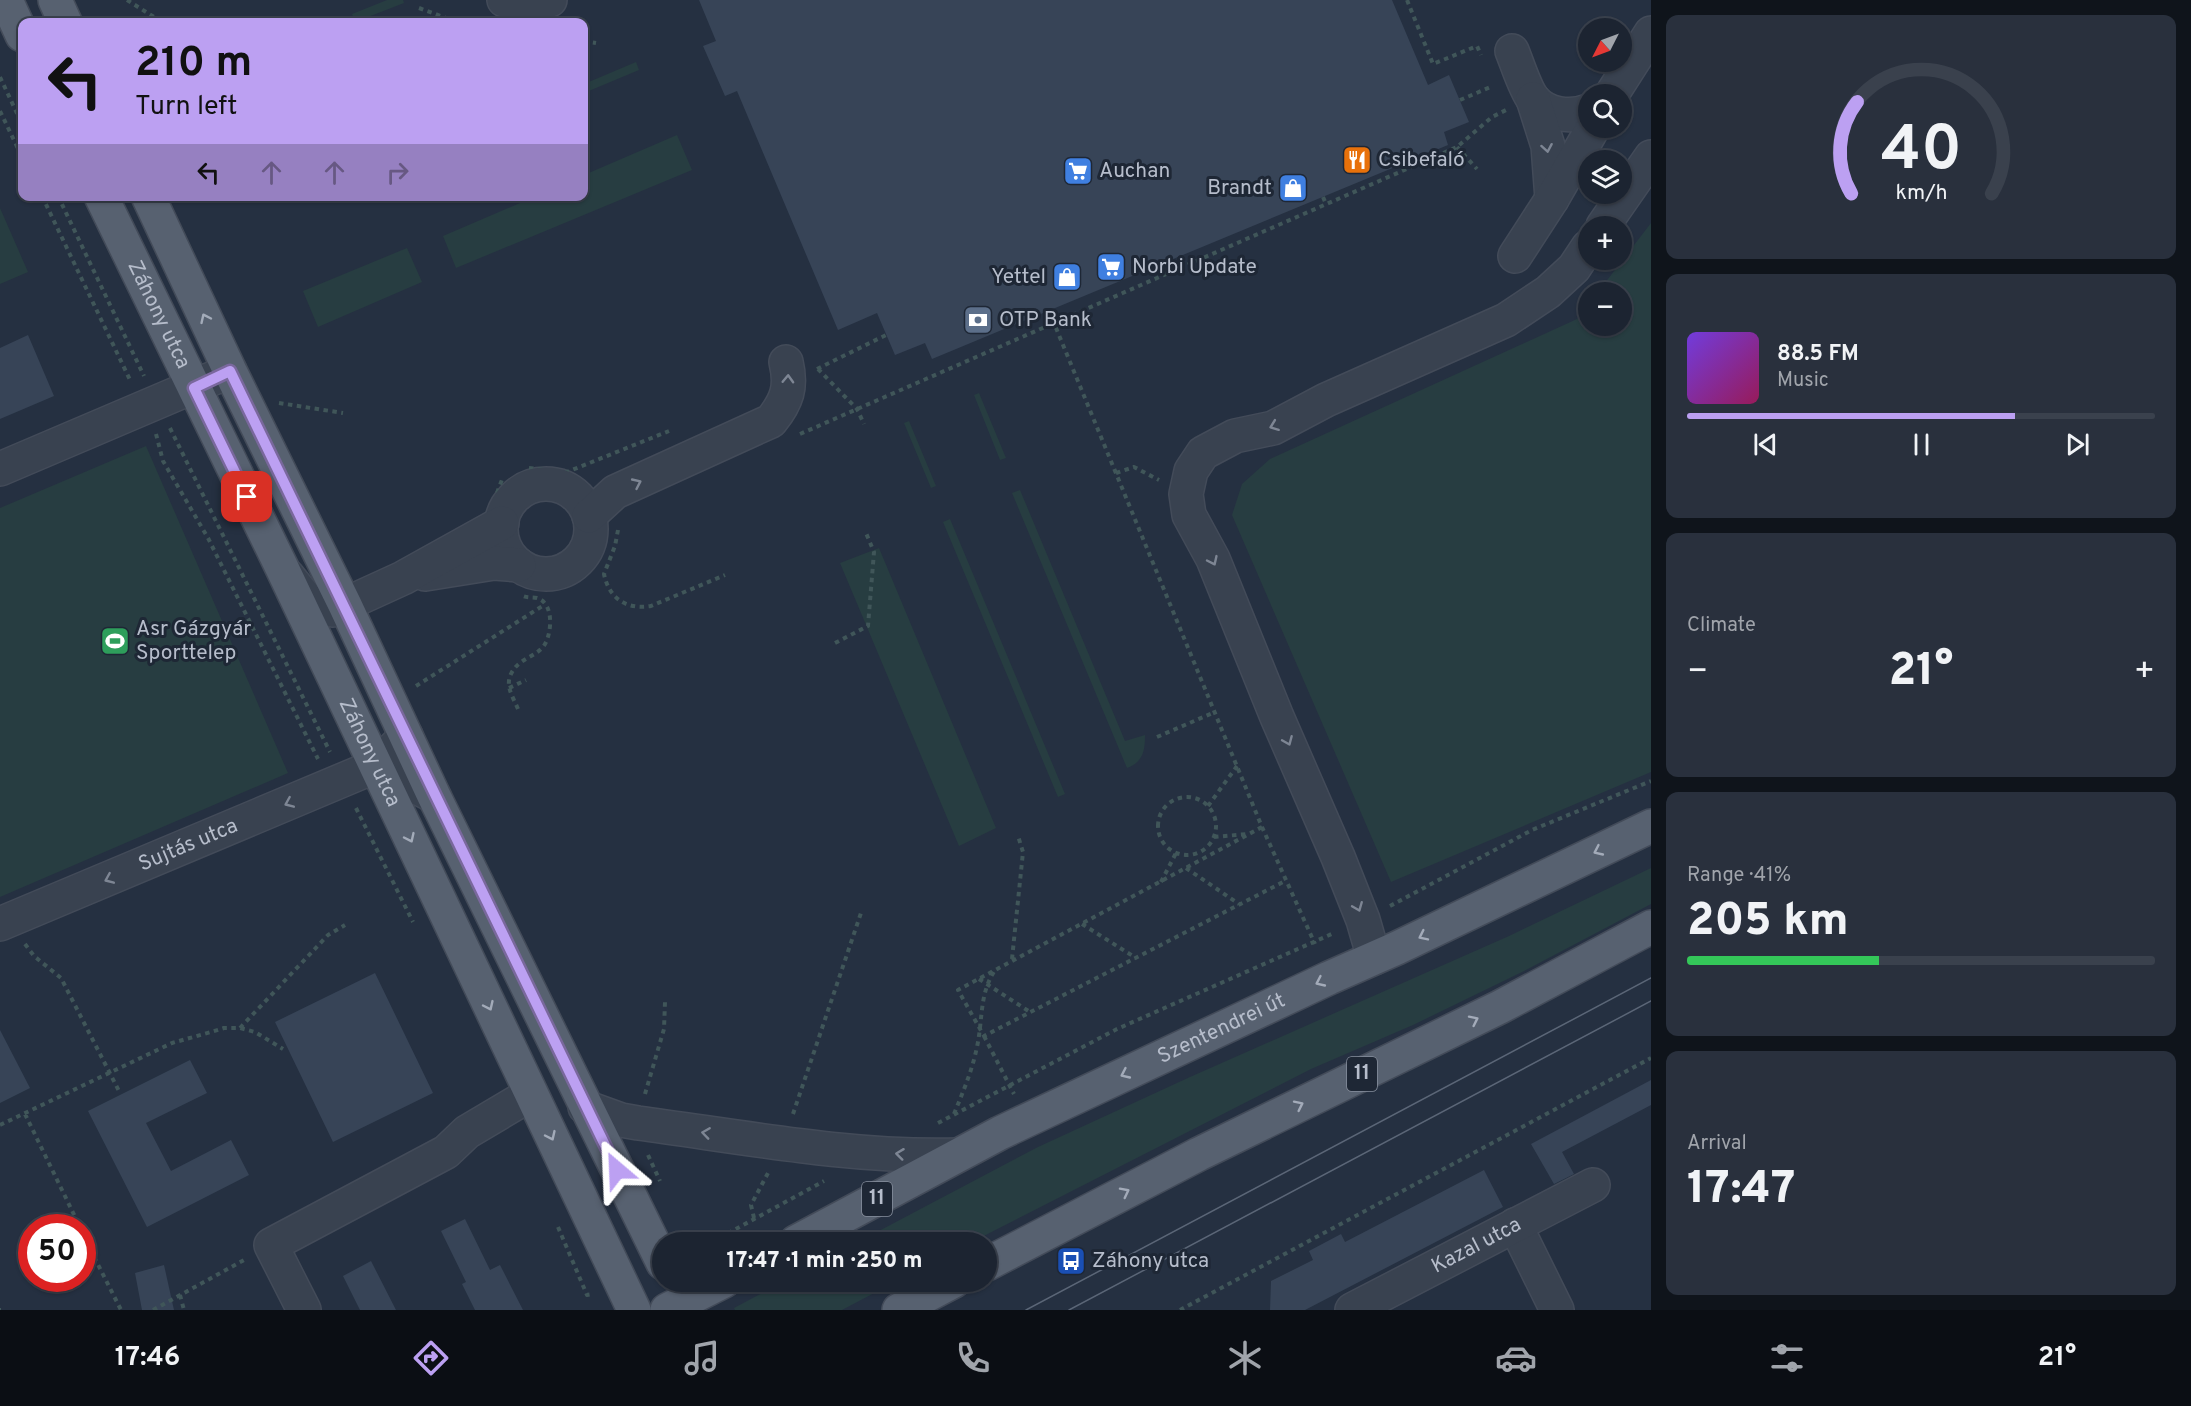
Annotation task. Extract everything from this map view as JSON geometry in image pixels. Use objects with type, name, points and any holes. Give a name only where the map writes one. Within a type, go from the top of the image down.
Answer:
[{"type":"main road","points":[[6,0],[18,26]]},
{"type":"main road","points":[[55,0],[63,18]]},
{"type":"main road","name":"Záhony utca","points":[[103,201],[284,570],[634,1310]]},
{"type":"main road","name":"Záhony utca","points":[[150,201],[230,371],[345,605],[434,796],[652,1241]]},
{"type":"main road","name":"Szentendrei út","points":[[815,1232],[1028,1120],[1651,826]]},
{"type":"main road","name":"11","points":[[997,1259],[1199,1154],[1500,1007],[1651,927]]},
{"type":"main road","points":[[677,1301],[698,1292]]},
{"type":"main road","points":[[899,1310],[933,1292]]},
{"type":"street","points":[[504,0],[520,5],[539,4],[550,0]]},
{"type":"street","points":[[1618,84],[1651,33]]},
{"type":"street","points":[[1498,58],[1518,105],[1548,146],[1552,199]]},
{"type":"street","points":[[1518,105],[1549,110],[1563,115],[1578,115]]},
{"type":"street","points":[[1515,256],[1552,199],[1587,138]]},
{"type":"street","points":[[1610,216],[1648,163]]},
{"type":"street","points":[[1374,958],[1363,920],[1213,559],[1189,515],[1186,494],[1191,471],[1203,453],[1235,436],[1273,428],[1326,400],[1506,320],[1548,292],[1578,262]]},
{"type":"street","points":[[516,578],[531,572],[546,574],[560,572],[573,566],[589,544],[591,530],[603,519],[615,492],[771,421],[784,405],[790,378],[786,362]]},
{"type":"street","points":[[0,469],[230,371]]},
{"type":"street","points":[[284,570],[308,601],[320,608],[333,610],[403,578],[498,510],[506,510],[514,498],[526,489],[541,484],[566,488],[603,519]]},
{"type":"street","points":[[498,510],[503,540],[516,578]]},
{"type":"street","points":[[403,578],[494,563],[516,578]]},
{"type":"street","points":[[342,692],[333,641],[337,615],[345,605]]},
{"type":"street","name":"Sujtás utca","points":[[10,931],[338,771],[376,766],[406,736]]},
{"type":"street","points":[[376,766],[434,796]]},
{"type":"street","points":[[304,1310],[271,1245],[446,1152],[467,1132],[531,1094]]},
{"type":"street","points":[[585,1107],[621,1120],[783,1144],[916,1156],[958,1155]]},
{"type":"street","points":[[1515,1225],[1593,1185]]},
{"type":"street","name":"Kazal utca","points":[[1352,1310],[1515,1225],[1557,1310]]},
{"type":"path","points":[[127,0],[156,18]]},
{"type":"path","points":[[1407,0],[1433,64],[1477,46],[1498,58]]},
{"type":"path","points":[[419,8],[446,18]]},
{"type":"path","points":[[588,42],[596,43]]},
{"type":"path","points":[[1489,75],[1497,94]]},
{"type":"path","points":[[0,77],[18,115]]},
{"type":"path","points":[[1460,100],[1493,85]]},
{"type":"path","points":[[1500,103],[1518,105]]},
{"type":"path","points":[[792,437],[1457,147],[1492,117],[1518,105]]},
{"type":"path","points":[[0,111],[18,149]]},
{"type":"path","points":[[1457,147],[1477,169]]},
{"type":"path","points":[[1323,197],[1326,204]]},
{"type":"path","points":[[44,201],[140,400],[152,406]]},
{"type":"path","points":[[60,201],[152,406],[338,771]]},
{"type":"path","points":[[1049,311],[1262,827],[1329,978]]},
{"type":"path","points":[[818,369],[857,409],[864,424]]},
{"type":"path","points":[[278,403],[344,413]]},
{"type":"path","points":[[152,406],[158,444],[164,460],[208,538],[322,767],[338,771]]},
{"type":"path","points":[[498,510],[503,477]]},
{"type":"path","points":[[603,519],[618,533],[604,574],[610,592],[626,605],[639,608],[651,606],[725,575]]},
{"type":"path","points":[[835,643],[868,626],[874,552],[866,533]]},
{"type":"path","points":[[516,578],[521,596],[537,598],[549,613],[549,634],[543,646],[519,663],[511,673],[509,688],[518,709]]},
{"type":"path","points":[[407,692],[544,605]]},
{"type":"path","points":[[509,688],[526,680]]},
{"type":"path","points":[[1157,737],[1215,712]]},
{"type":"path","points":[[1208,806],[1237,766]]},
{"type":"path","points":[[933,1125],[1010,1087],[1117,1029],[1363,920],[1532,830],[1651,781]]},
{"type":"path","points":[[1182,797],[1192,797],[1208,806],[1216,821],[1215,837],[1209,846],[1202,851],[1185,856],[1168,848],[1158,832],[1158,823],[1166,806],[1182,797]]},
{"type":"path","points":[[1028,1120],[958,990],[1262,827]]},
{"type":"path","points":[[1215,837],[1248,834]]},
{"type":"path","points":[[1012,960],[1023,852],[1018,836]]},
{"type":"path","points":[[1161,882],[1176,853]]},
{"type":"path","points":[[1186,868],[1239,904]]},
{"type":"path","points":[[984,1036],[1285,881]]},
{"type":"path","points":[[754,1218],[751,1205],[783,1144],[861,913]]},
{"type":"path","points":[[1082,924],[1137,959]]},
{"type":"path","points":[[240,1028],[328,935],[345,925]]},
{"type":"path","points":[[10,931],[34,956],[61,978],[119,1091]]},
{"type":"path","points":[[954,1115],[969,1078],[978,1046],[986,984],[996,969]]},
{"type":"path","points":[[979,979],[1031,1012]]},
{"type":"path","points":[[0,1125],[172,1043],[224,1028],[240,1028],[255,1032],[283,1049]]},
{"type":"path","points":[[1180,1310],[1651,1058]]},
{"type":"path","points":[[24,1114],[73,1214]]},
{"type":"path","points":[[730,1232],[826,1180]]},
{"type":"path","points":[[153,1310],[271,1245]]},
{"type":"path","points":[[96,1261],[121,1310]]},
{"type":"path","points":[[180,1295],[184,1310]]},
{"type":"green space","points":[[387,0],[403,0],[404,3],[365,18],[354,18],[352,14]]},
{"type":"green space","points":[[636,62],[639,70],[588,91],[588,82]]},
{"type":"green space","points":[[677,135],[692,170],[456,268],[443,236],[525,201],[588,201],[588,173]]},
{"type":"green space","points":[[0,208],[28,272],[0,284]]},
{"type":"green space","points":[[1651,223],[1651,772],[1391,882],[1232,515],[1242,484],[1270,459],[1578,318],[1578,336],[1632,336],[1632,282],[1606,282],[1615,270],[1632,270],[1632,248]]},
{"type":"green space","points":[[407,248],[422,282],[318,327],[303,291]]},
{"type":"green space","points":[[979,393],[1006,458],[1000,460],[974,395]]},
{"type":"green space","points":[[909,421],[936,486],[931,488],[904,423]]},
{"type":"green space","name":"Asr Gázgyár Sporttelep","points":[[146,446],[288,773],[0,897],[0,508]]},
{"type":"green space","points":[[1020,490],[1125,741],[1145,735],[1140,759],[1127,768],[1012,493]]},
{"type":"green space","points":[[950,519],[1065,794],[1058,797],[943,522]]},
{"type":"green space","points":[[879,548],[996,828],[959,846],[840,563]]},
{"type":"green space","points":[[1651,868],[1651,904],[1522,972],[1413,1025],[1311,1069],[992,1232],[877,1232],[1038,1147],[1509,936]]},
{"type":"green space","points":[[764,1292],[876,1292],[842,1310],[735,1310],[734,1308]]},
{"type":"building","name":"Auchan","points":[[699,0],[1392,0],[1428,85],[1449,75],[1469,122],[1444,132],[1448,145],[932,359],[925,343],[895,355],[877,313],[838,330],[737,91],[725,96],[703,46],[716,41]]},
{"type":"building","points":[[28,335],[54,396],[0,419],[0,348]]},
{"type":"building","points":[[375,973],[433,1093],[333,1142],[275,1022]]},
{"type":"building","points":[[0,1030],[30,1088],[0,1103]]},
{"type":"building","points":[[190,1060],[207,1093],[146,1123],[171,1171],[231,1140],[249,1175],[147,1227],[88,1111]]},
{"type":"building","points":[[1651,1080],[1651,1105],[1562,1152],[1574,1174],[1554,1184],[1531,1144]]},
{"type":"building","points":[[1484,1170],[1503,1207],[1305,1310],[1270,1310],[1271,1281],[1313,1260],[1309,1251],[1341,1234],[1345,1242]]},
{"type":"building","points":[[465,1219],[490,1270],[500,1265],[523,1310],[475,1310],[462,1284],[466,1282],[441,1231]]},
{"type":"building","points":[[371,1261],[396,1310],[360,1310],[343,1276]]},
{"type":"building","points":[[164,1265],[174,1310],[142,1310],[135,1273]]},
{"type":"tram line","points":[[1026,1310],[1651,978]]},
{"type":"tram line","points":[[1069,1310],[1651,1001]]},
{"type":"place","name":"Csibefaló","points":[[1357,160]]},
{"type":"place","name":"Auchan","points":[[1078,171]]},
{"type":"place","name":"Brandt","points":[[1293,188]]},
{"type":"place","name":"Norbi Update","points":[[1111,267]]},
{"type":"place","name":"Yettel","points":[[1067,277]]},
{"type":"place","name":"OTP Bank","points":[[978,320]]},
{"type":"place","name":"Asr Gázgyár Sporttelep","points":[[115,641]]},
{"type":"place","name":"Záhony utca","points":[[1071,1261]]},
{"type":"route","points":[[247,497],[194,388],[230,371],[617,1170]]}]
